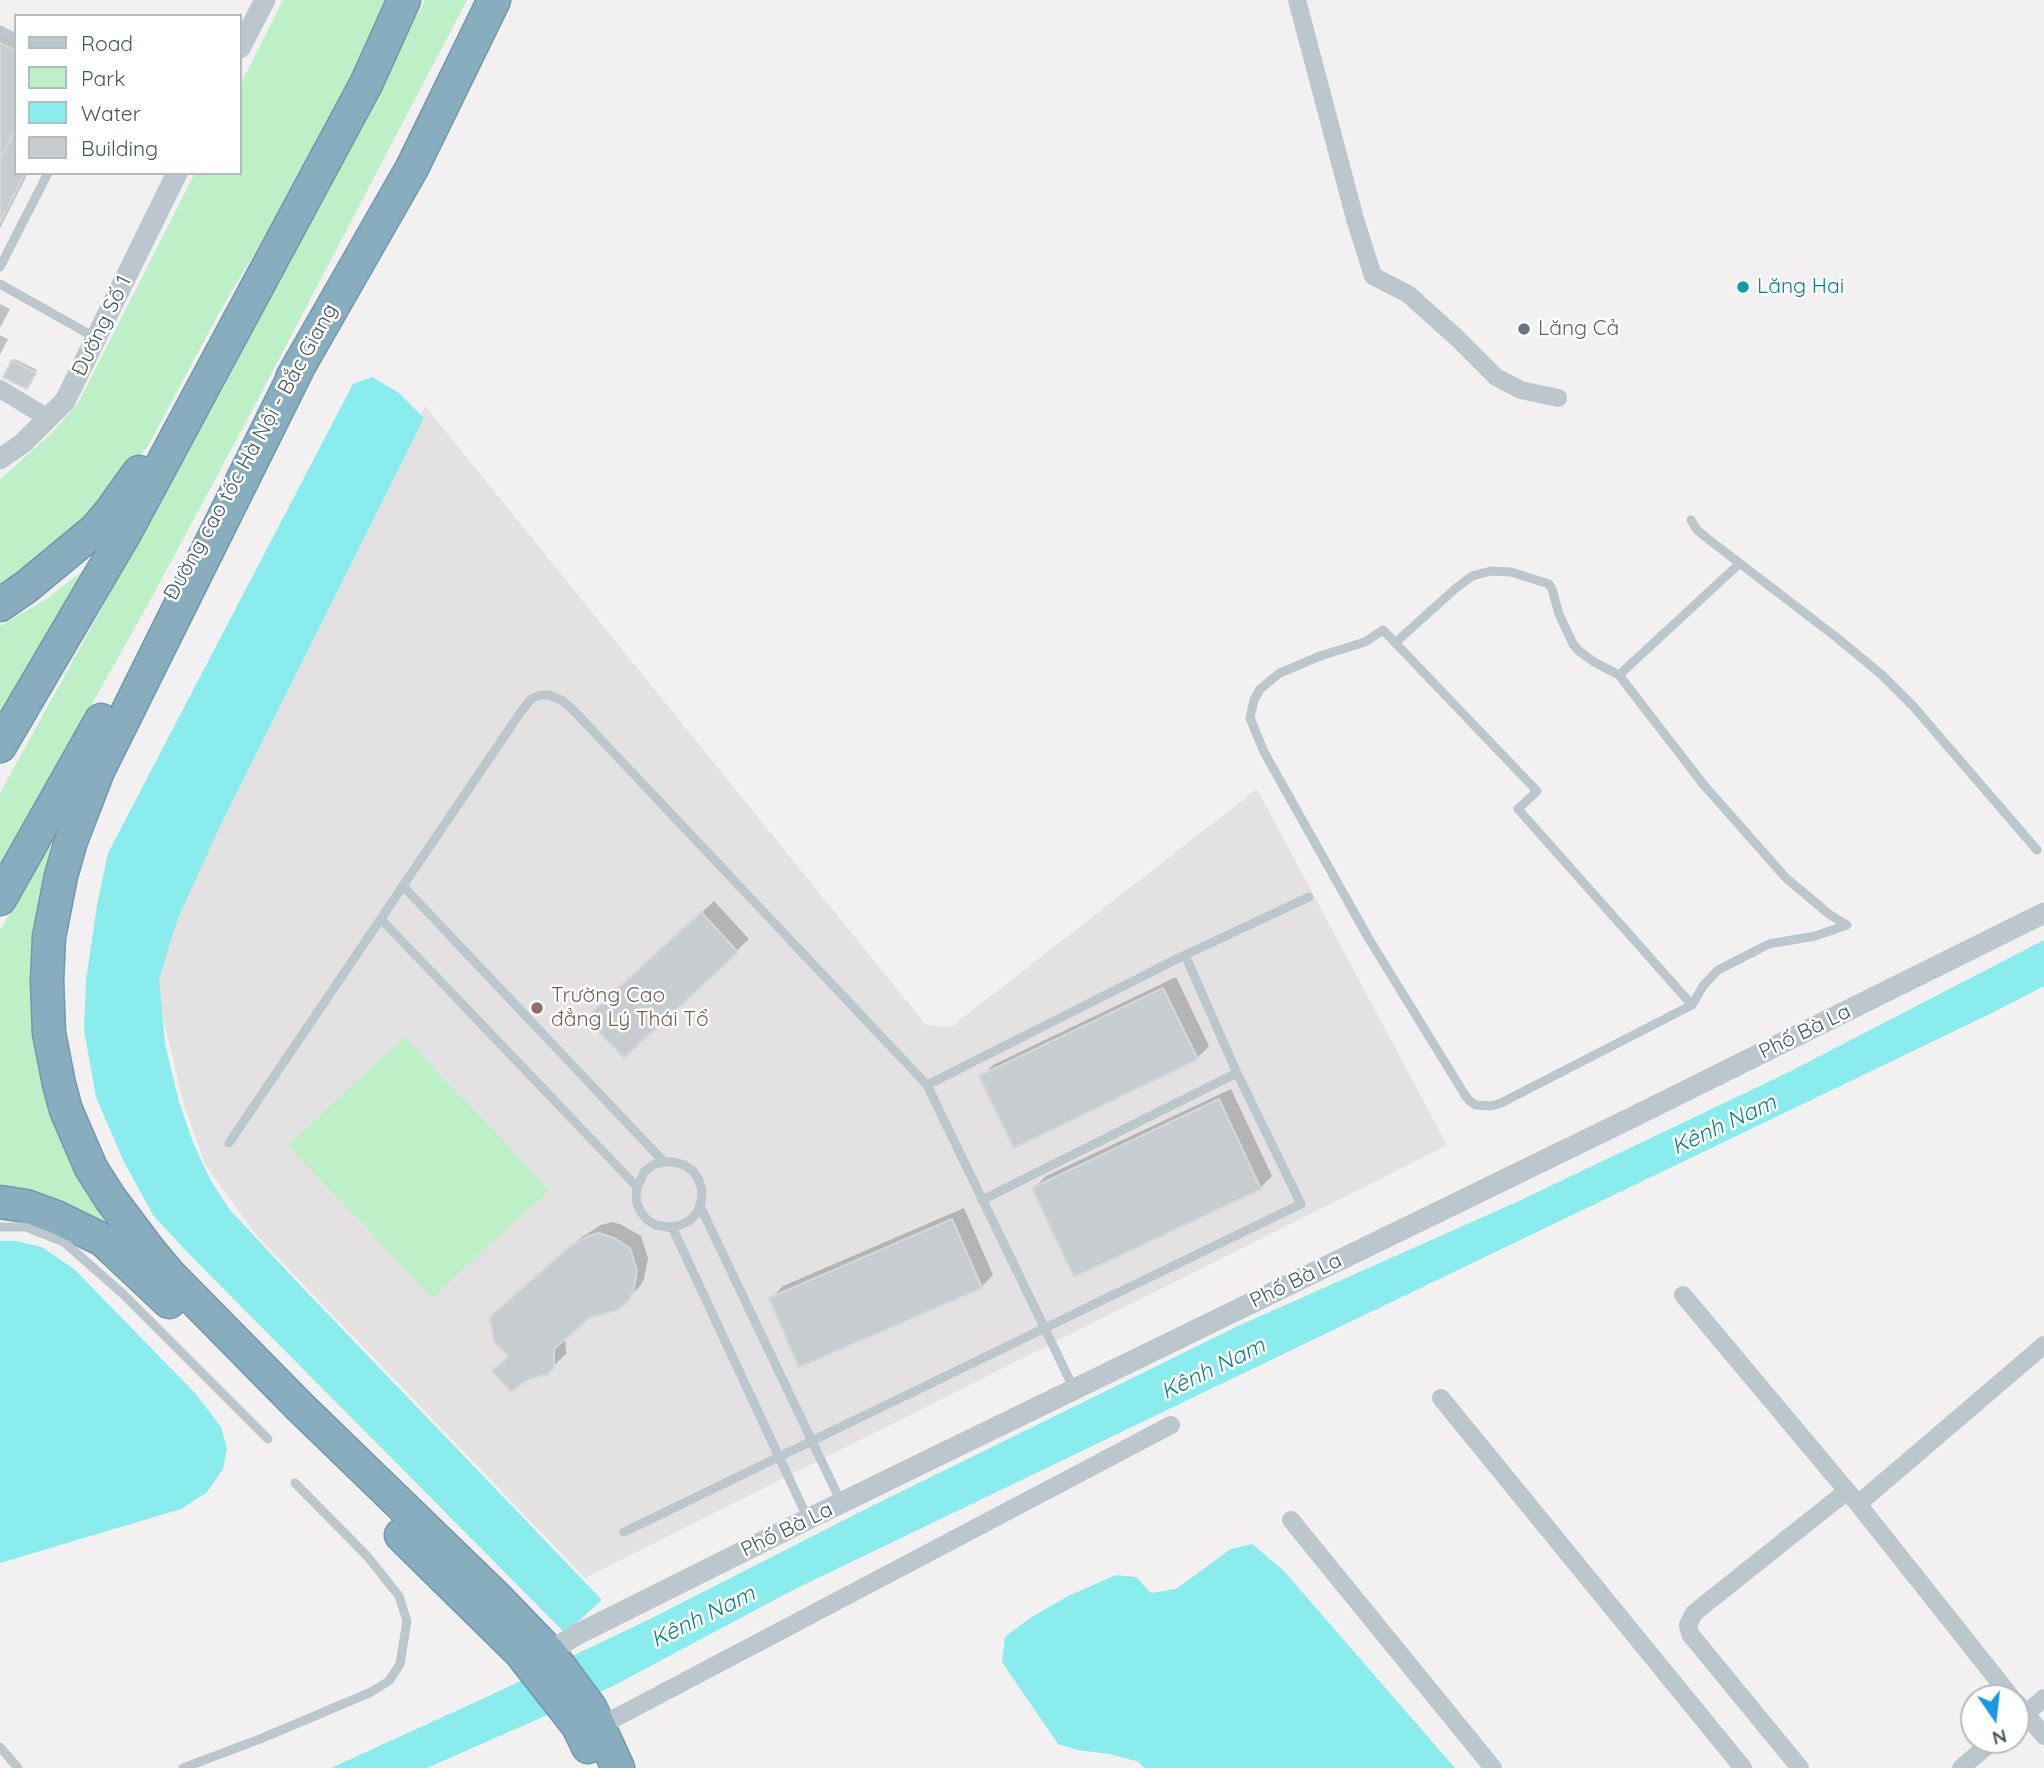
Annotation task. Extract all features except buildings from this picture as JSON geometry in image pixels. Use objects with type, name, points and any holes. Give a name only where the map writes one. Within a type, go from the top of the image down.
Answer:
[{"type":"highway","points":[[0,746],[125,533],[340,134],[404,0]]},
{"type":"highway","name":"Đường cao tốc Hà Nội - Bắc Giang","points":[[0,899],[412,168],[494,0]]},
{"type":"highway","points":[[0,605],[26,587],[96,528],[135,479],[340,134]]},
{"type":"highway","points":[[302,360],[98,771],[71,841],[49,937],[47,981],[50,1033],[59,1084],[79,1144],[92,1168],[130,1226],[169,1274],[300,1407],[494,1595],[534,1652]]},
{"type":"highway","points":[[0,1202],[26,1206],[56,1217],[103,1240],[144,1277],[389,1524],[580,1693],[589,1726],[590,1750],[596,1768]]},
{"type":"highway","points":[[589,1726],[618,1768]]},
{"type":"street","points":[[242,44],[265,0]]},
{"type":"street","points":[[1297,0],[1354,219],[1373,276],[1408,294],[1496,377],[1521,390],[1558,398]]},
{"type":"street","name":"Đường Số 1","points":[[0,459],[23,443],[65,401],[176,175]]},
{"type":"street","points":[[0,389],[48,418]]},
{"type":"street","name":"Phố Bà La","points":[[534,1652],[576,1635],[1625,1121],[2044,912]]},
{"type":"street","points":[[1683,1295],[1852,1498],[2001,1684]]},
{"type":"street","points":[[1800,1768],[1690,1634],[1688,1625],[1694,1613],[1852,1498],[2044,1345]]},
{"type":"street","points":[[1441,1398],[1744,1768]]},
{"type":"street","points":[[589,1726],[1171,1425]]},
{"type":"street","points":[[1292,1520],[1493,1768]]},
{"type":"street","points":[[2030,1723],[2044,1736]]},
{"type":"street","points":[[1961,1768],[1978,1754]]},
{"type":"lane","points":[[0,267],[47,175]]},
{"type":"lane","points":[[0,284],[96,338]]},
{"type":"lane","points":[[1690,520],[1697,530],[1739,564],[1882,675],[1913,706],[2037,850]]},
{"type":"lane","points":[[1619,675],[1739,564]]},
{"type":"lane","points":[[1395,643],[1472,576],[1511,572],[1549,584],[1573,645],[1594,662],[1619,675],[1703,784],[1786,878],[1829,914],[1847,925],[1815,936],[1769,944],[1718,970],[1710,977],[1692,1005],[1501,1103],[1482,1106],[1470,1101],[1369,939],[1264,752],[1250,718],[1260,689],[1280,673],[1320,656],[1365,642],[1382,630],[1537,791],[1518,809],[1692,1005]]},
{"type":"lane","points":[[229,1143],[520,713],[531,699],[549,695],[563,701],[575,712],[927,1085],[1074,1389]]},
{"type":"lane","points":[[403,886],[664,1162]]},
{"type":"lane","points":[[927,1085],[1309,897]]},
{"type":"lane","points":[[381,919],[637,1188]]},
{"type":"lane","points":[[624,1532],[1301,1204],[1237,1073],[1185,956]]},
{"type":"lane","points":[[982,1199],[1237,1073]]},
{"type":"lane","points":[[664,1162],[684,1165],[693,1171],[702,1191],[697,1213],[689,1221],[672,1227],[656,1225],[646,1219],[636,1201],[637,1188],[645,1171],[664,1162]]},
{"type":"lane","points":[[699,1206],[842,1503]]},
{"type":"lane","points":[[0,1227],[26,1227],[64,1242],[123,1294],[268,1439]]},
{"type":"lane","points":[[672,1227],[808,1519]]},
{"type":"lane","points":[[183,1768],[369,1693],[389,1681],[400,1664],[407,1621],[399,1596],[367,1556],[295,1483]]},
{"type":"lane","points":[[0,1747],[18,1768]]},
{"type":"shaded area","name":"Trường Cao đẳng Lý Thái Tổ","points":[[425,406],[926,1025],[951,1027],[1257,789],[1447,1145],[585,1578],[256,1235],[205,1164],[184,1105],[157,991],[157,965],[189,881],[250,764]]},
{"type":"green space","points":[[283,0],[395,0],[347,95],[218,315],[149,444],[104,504],[0,589],[0,479],[50,435],[78,403],[194,175],[242,175],[242,81]]},
{"type":"green space","points":[[425,0],[467,0],[151,599],[0,864],[0,793],[223,388]]},
{"type":"green space","points":[[120,542],[0,754],[0,626],[45,600]]},
{"type":"green space","points":[[51,842],[38,927],[36,1012],[154,1272],[41,1198],[0,1186],[0,930]]},
{"type":"green space","points":[[405,1037],[549,1190],[432,1298],[288,1145]]},
{"type":"water","points":[[372,377],[399,393],[424,418],[220,826],[178,918],[159,979],[165,1044],[179,1102],[194,1145],[211,1181],[230,1210],[602,1600],[565,1633],[153,1215],[123,1160],[96,1097],[84,1030],[86,981],[108,853],[353,384]]},
{"type":"water","name":"Kênh Nam","points":[[2044,940],[2044,986],[793,1590],[613,1686],[427,1768],[331,1768],[650,1619],[864,1510],[1236,1327],[1519,1201],[1787,1073]]},
{"type":"water","points":[[0,1241],[16,1241],[42,1247],[74,1269],[195,1393],[221,1427],[227,1449],[223,1469],[207,1492],[181,1509],[0,1563]]},
{"type":"water","points":[[1252,1544],[1283,1570],[1455,1768],[1144,1768],[1139,1762],[1058,1744],[1002,1662],[1005,1637],[1030,1618],[1068,1596],[1116,1575],[1136,1577],[1151,1593],[1176,1589],[1231,1549]]},
{"type":"place","name":"Lăng Hai","points":[[1743,287]]},
{"type":"place","name":"Lăng Cả","points":[[1524,329]]},
{"type":"place","name":"Trường Cao đẳng Lý Thái Tổ","points":[[537,1008]]}]
